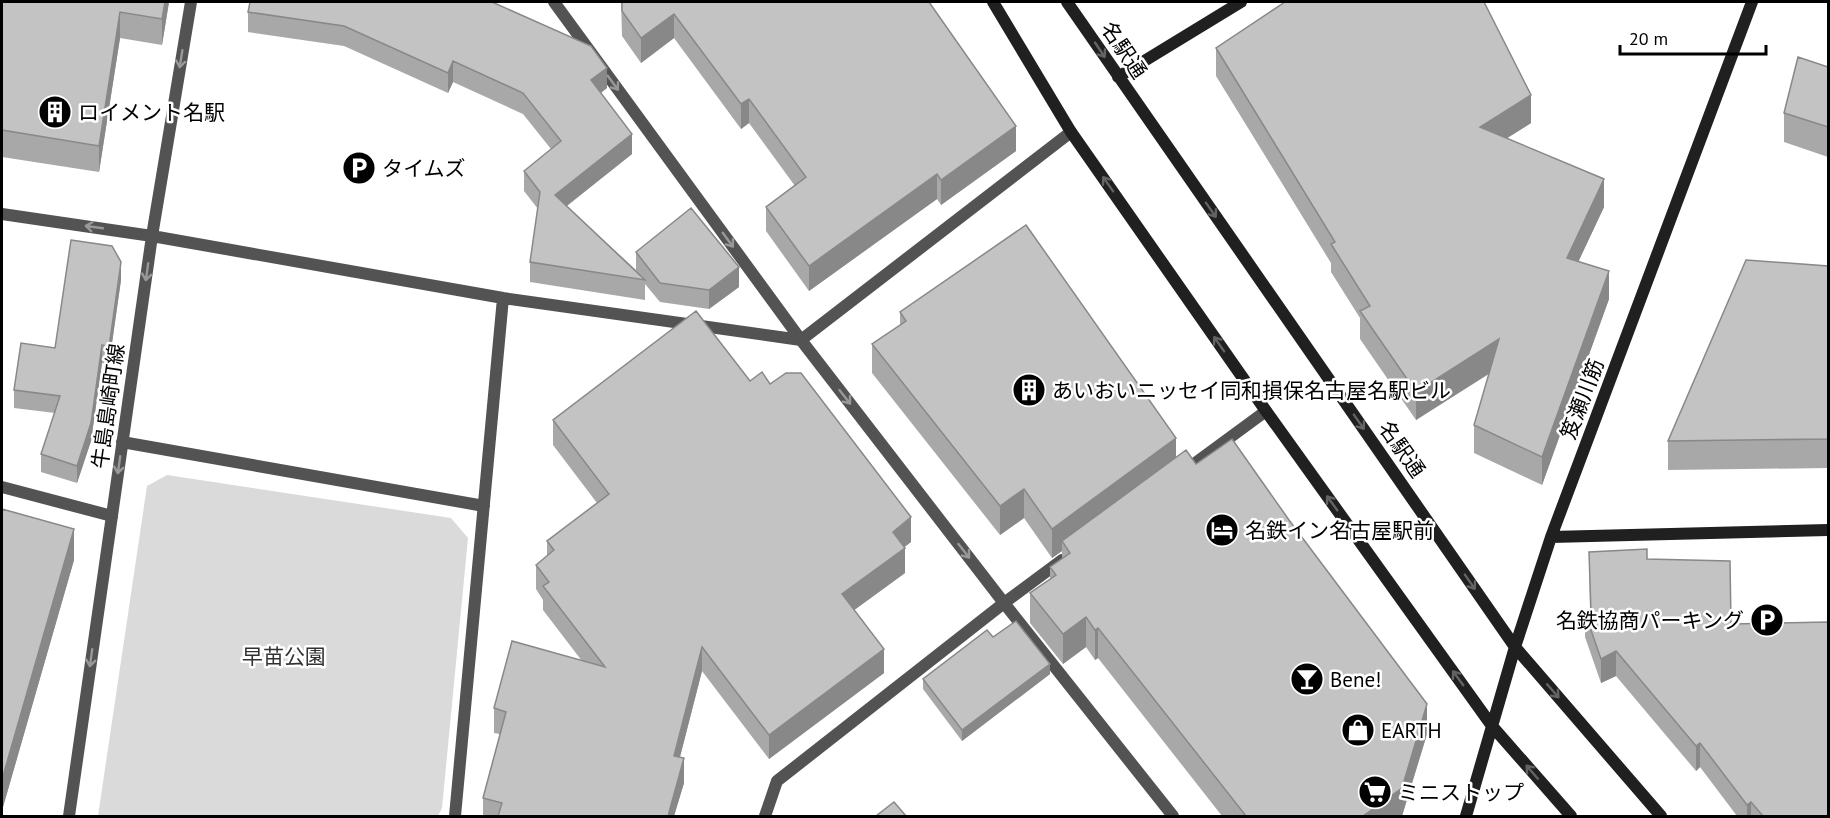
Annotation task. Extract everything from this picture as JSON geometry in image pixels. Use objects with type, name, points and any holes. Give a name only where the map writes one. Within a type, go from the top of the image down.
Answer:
[{"type":"street","name":"牛島島崎町線","points":[[69,816],[152,236],[191,2]]},
{"type":"street","points":[[554,2],[801,340],[1004,603],[1173,816]]},
{"type":"street","points":[[993,2],[1071,132],[1266,411],[1492,726],[1571,816]]},
{"type":"street","name":"名駅通","points":[[1068,2],[1515,647],[1661,816]]},
{"type":"street","points":[[1118,77],[1241,2]]},
{"type":"street","name":"笈瀬川筋","points":[[1466,816],[1515,647],[1551,537],[1752,2]]},
{"type":"street","points":[[2,214],[152,236],[503,298],[801,340],[1071,132]]},
{"type":"street","points":[[455,816],[503,298]]},
{"type":"street","points":[[1172,479],[1266,411]]},
{"type":"street","points":[[122,442],[484,506]]},
{"type":"street","points":[[2,487],[111,516]]},
{"type":"street","points":[[1551,537],[1828,530]]},
{"type":"street","points":[[765,816],[777,781],[1004,603],[1069,555]]},
{"type":"green space","name":"早苗公園","points":[[167,475],[451,518],[468,538],[442,808],[438,816],[98,816],[147,486]]},
{"type":"building","name":"ロイメント名駅","points":[[2,2],[165,2],[162,19],[120,12],[99,146],[2,130]]},
{"type":"building","points":[[250,2],[492,2],[591,46],[607,68],[591,80],[632,134],[555,195],[645,280],[530,262],[540,192],[524,171],[561,141],[523,93],[453,61],[448,73],[344,26],[248,12]]},
{"type":"building","points":[[622,2],[929,2],[1016,126],[941,180],[937,174],[809,266],[766,207],[806,177],[749,99],[741,104],[674,14],[641,38],[622,11]]},
{"type":"building","points":[[1285,2],[1484,2],[1531,95],[1480,127],[1604,179],[1567,258],[1609,271],[1542,457],[1474,425],[1499,339],[1416,392],[1360,311],[1370,306],[1331,244],[1335,242],[1216,48]]},
{"type":"building","points":[[1798,57],[1828,67],[1828,127],[1784,113]]},
{"type":"building","points":[[691,208],[739,267],[709,290],[660,283],[636,252]]},
{"type":"building","name":"あいおいニッセイ同和損保名古屋名駅ビル","points":[[1026,225],[1176,438],[1052,529],[1024,489],[1000,506],[872,344],[906,321],[900,312]]},
{"type":"building","points":[[71,240],[112,246],[121,262],[109,347],[102,345],[91,423],[77,466],[41,454],[60,396],[14,390],[21,343],[55,348]]},
{"type":"building","points":[[1746,260],[1828,266],[1828,439],[1668,441]]},
{"type":"building","points":[[696,311],[750,381],[762,372],[770,384],[786,373],[801,373],[911,517],[893,532],[905,548],[842,594],[884,649],[769,735],[702,647],[674,756],[684,758],[668,816],[498,816],[502,803],[483,798],[506,712],[494,708],[512,641],[605,667],[543,586],[549,582],[536,565],[554,550],[547,541],[609,494],[553,420]]},
{"type":"building","points":[[1232,439],[1289,520],[1427,704],[1402,788],[1363,816],[1246,816],[1098,628],[1095,630],[1086,617],[1063,634],[1030,593],[1056,575],[1050,567],[1070,553],[1062,541],[1186,450],[1196,464]]},
{"type":"building","points":[[2,509],[74,529],[3,776],[2,776]]},
{"type":"building","points":[[1647,549],[1647,559],[1730,561],[1731,624],[1828,622],[1828,816],[1763,816],[1751,802],[1747,805],[1700,743],[1696,746],[1616,651],[1601,659],[1585,613],[1591,612],[1589,552]]},
{"type":"building","points":[[1016,621],[1050,664],[962,730],[923,679],[987,630],[993,637]]},
{"type":"building","points":[[894,802],[906,816],[876,816]]},
{"type":"place","name":"ロイメント名駅","points":[[55,112]]},
{"type":"place","name":"タイムズ","points":[[359,168]]},
{"type":"place","name":"あいおいニッセイ同和損保名古屋名駅ビル","points":[[1029,390]]},
{"type":"place","name":"名鉄イン名古屋駅前","points":[[1222,530]]},
{"type":"place","name":"名鉄協商パーキング","points":[[1767,620]]},
{"type":"place","name":"Bene!","points":[[1307,679]]},
{"type":"place","name":"EARTH","points":[[1358,730]]},
{"type":"place","name":"ミニストップ","points":[[1375,792]]}]
